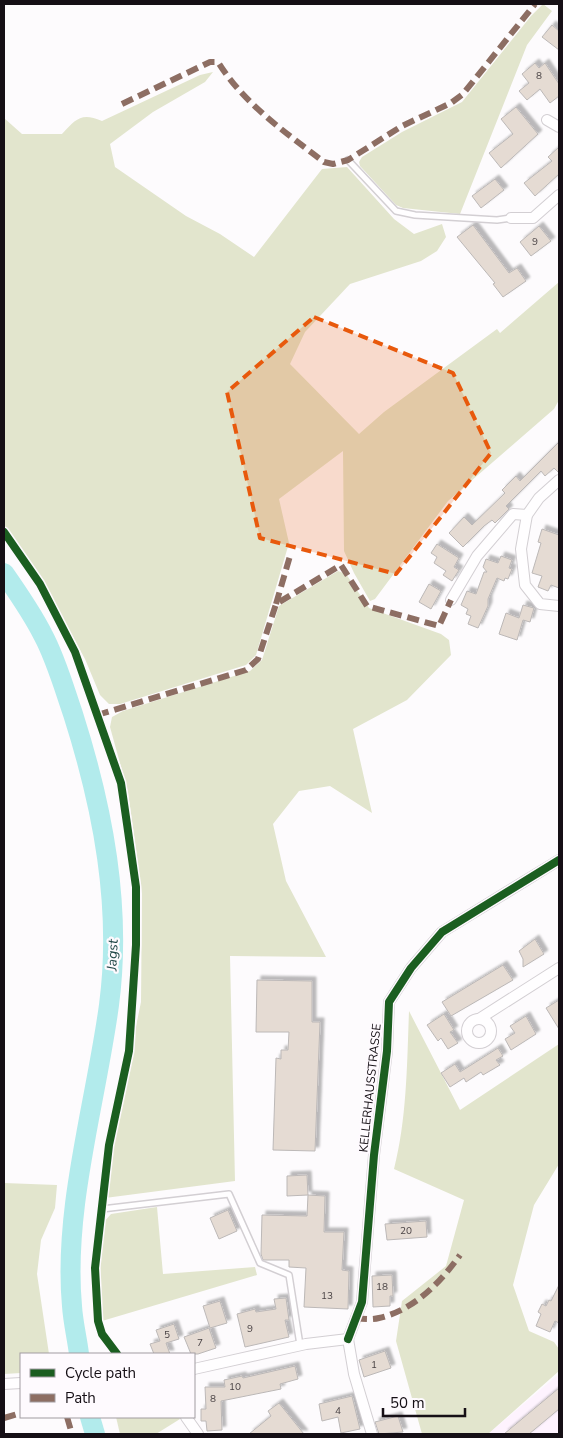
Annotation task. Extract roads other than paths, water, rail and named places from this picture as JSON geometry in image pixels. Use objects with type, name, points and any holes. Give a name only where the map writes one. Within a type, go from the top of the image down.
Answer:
[{"type":"street","points":[[547,120],[559,127]]},
{"type":"street","points":[[511,218],[533,218],[559,195]]},
{"type":"street","points":[[559,480],[539,498],[527,515],[521,549],[525,586],[540,604],[559,606]]},
{"type":"street","points":[[451,600],[476,556],[513,514],[527,515]]},
{"type":"street","name":"KELLERHAUSSTRASSE","points":[[348,1339],[362,1302],[374,1155],[388,1051],[389,1002],[411,968],[442,932],[559,860]]},
{"type":"street","points":[[479,1019],[559,968]]},
{"type":"street","points":[[195,1369],[300,1346],[348,1339],[354,1374],[372,1434]]},
{"type":"street","points":[[4,1384],[20,1383]]},
{"type":"street","points":[[187,1418],[198,1434]]},
{"type":"lane","points":[[348,160],[396,211],[415,215],[497,220],[511,218]]},
{"type":"lane","points":[[102,1209],[229,1194],[260,1263],[289,1275],[300,1346]]},
{"type":"waterway","name":"Jagst","points":[[4,573],[25,603],[48,644],[73,714],[84,749],[101,822],[111,895],[113,931],[109,1005],[82,1156],[72,1232],[70,1269],[72,1306],[79,1353]]},
{"type":"waterway","name":"Jagst","points":[[90,1418],[95,1434]]}]
